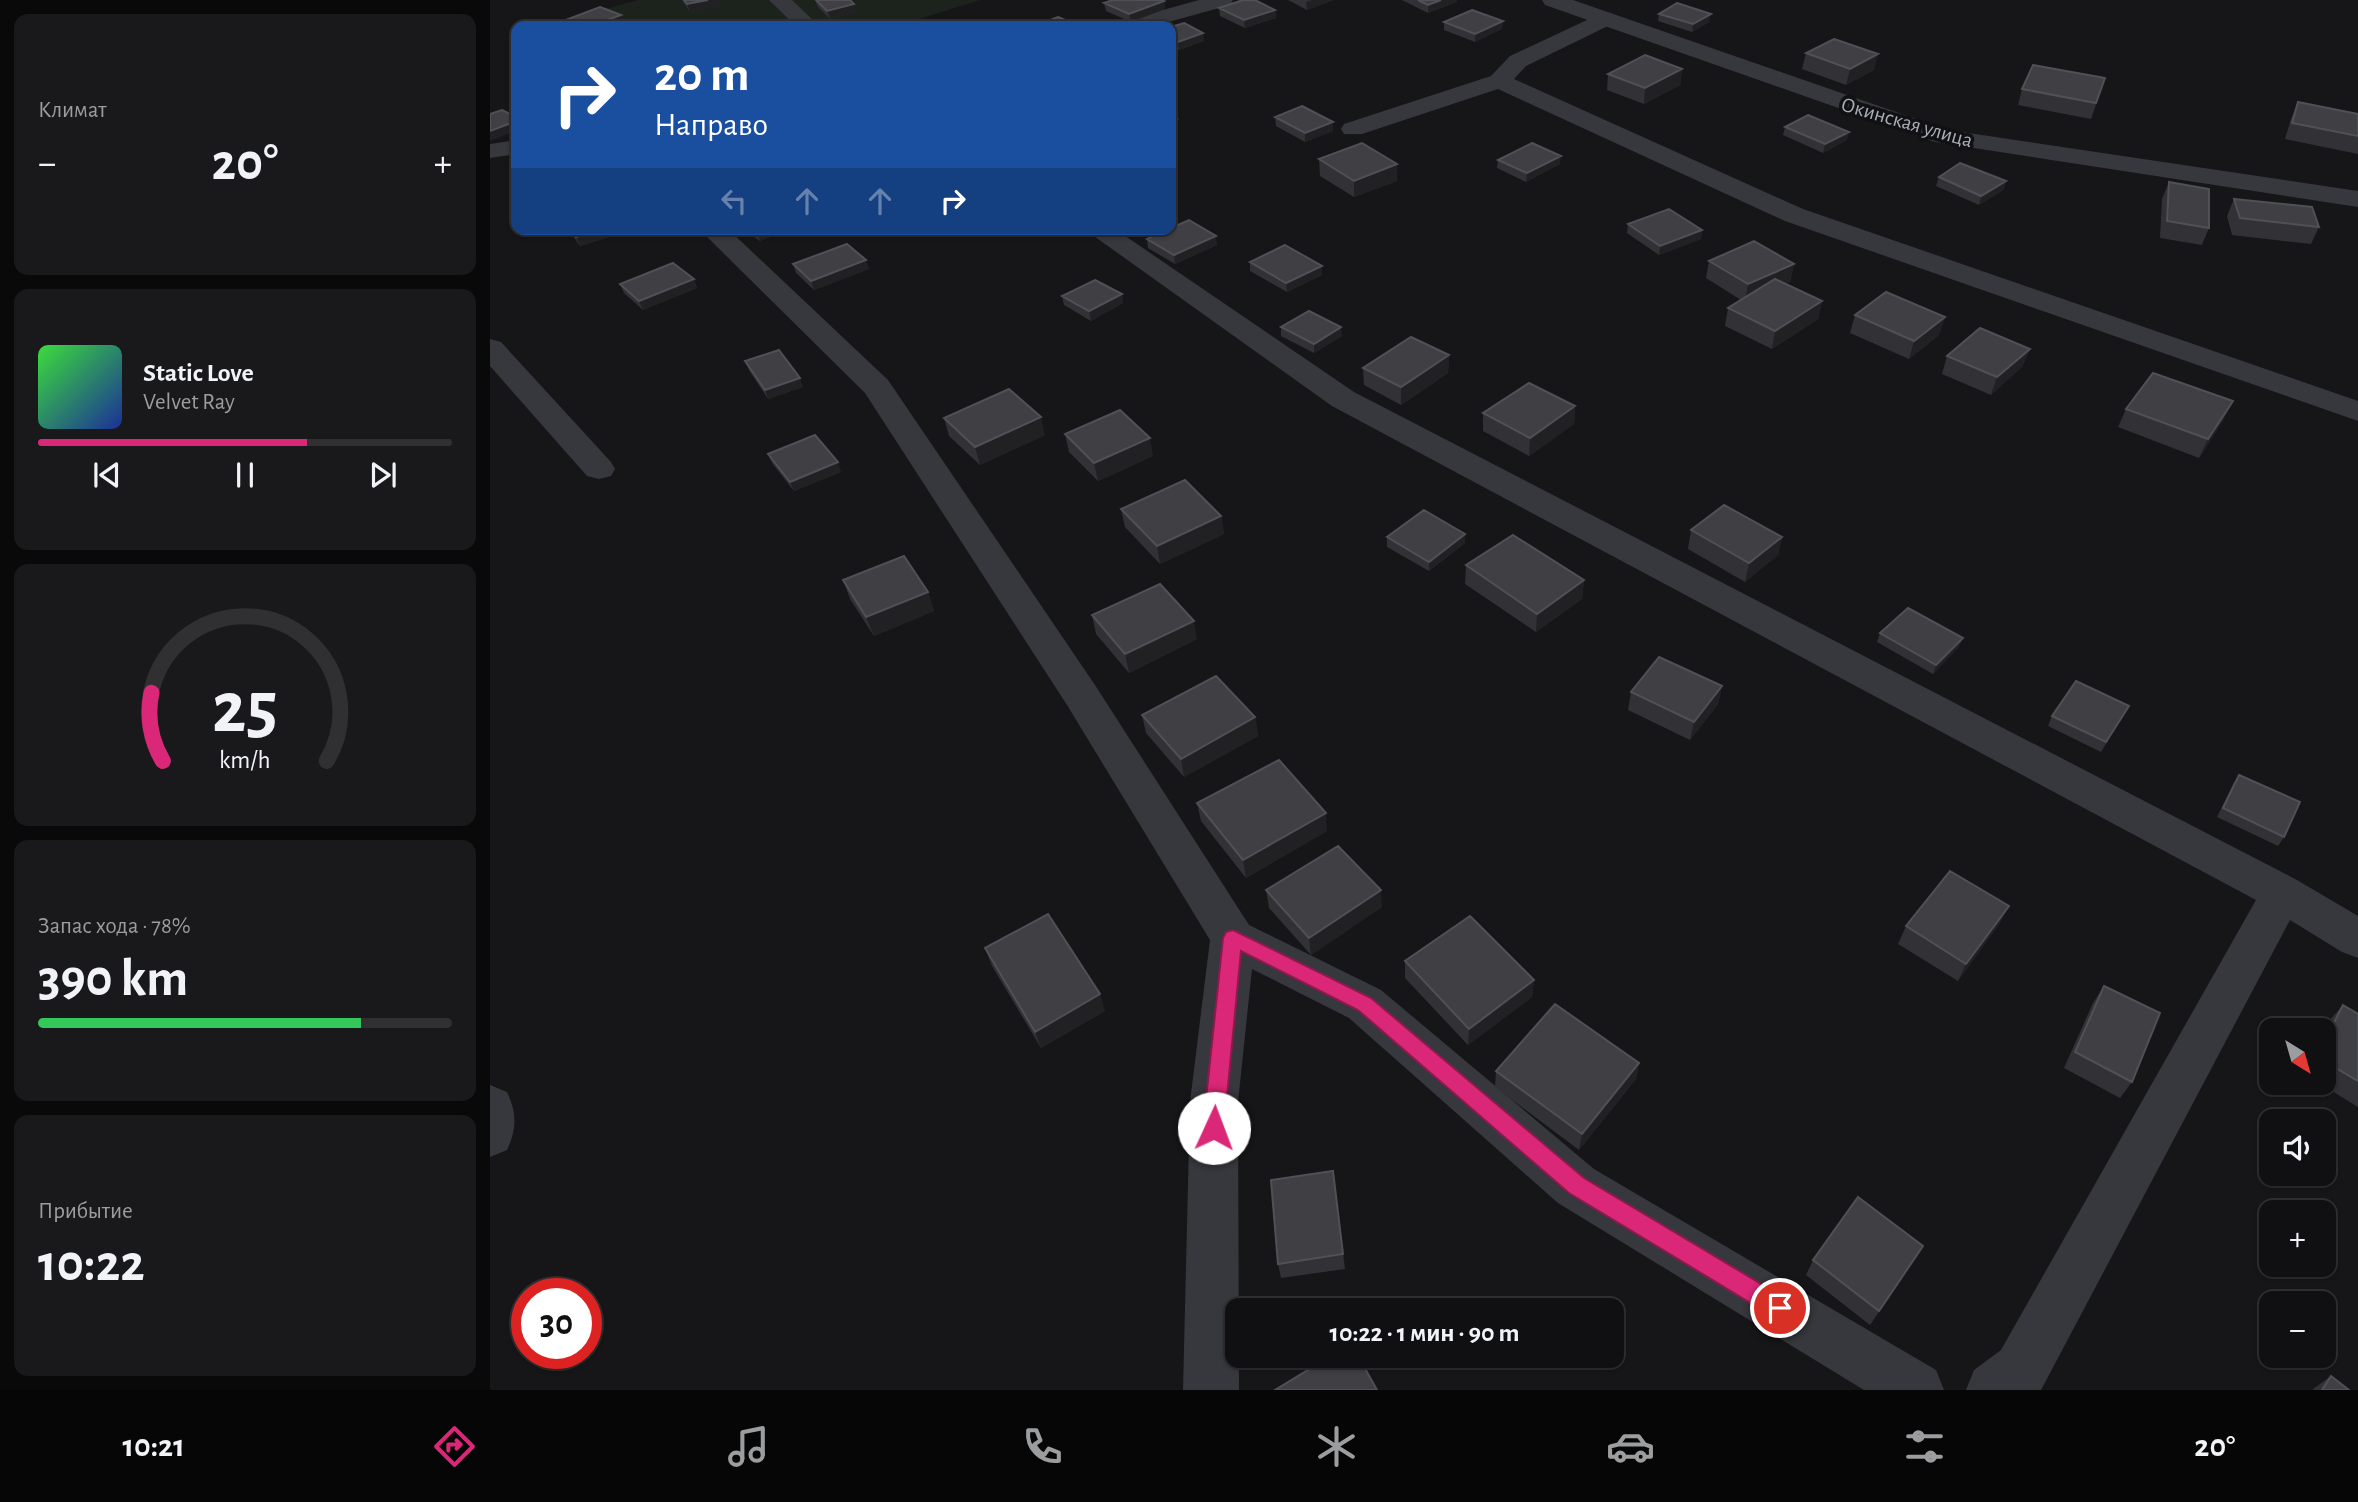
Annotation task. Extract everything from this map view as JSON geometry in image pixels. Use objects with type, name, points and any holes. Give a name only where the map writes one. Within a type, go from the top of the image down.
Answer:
[{"type":"street","points":[[780,0],[803,21]]},
{"type":"street","points":[[1148,21],[1222,0]]},
{"type":"street","name":"Окинская улица","points":[[1553,0],[1944,137],[2358,199]]},
{"type":"street","points":[[1353,129],[1499,81],[1518,61],[1604,19]]},
{"type":"street","points":[[1499,81],[1794,215],[2358,412]]},
{"type":"street","points":[[490,151],[511,148]]},
{"type":"street","points":[[718,235],[877,387],[1082,695],[1233,938],[1365,1004],[1576,1186],[1916,1390]]},
{"type":"street","points":[[1106,235],[1343,399],[2282,893],[2358,939]]},
{"type":"street","points":[[490,348],[599,469]]},
{"type":"street","points":[[1994,1390],[2021,1370],[2282,893]]},
{"type":"street","points":[[1211,1390],[1214,1102],[1233,938]]},
{"type":"street","points":[[490,1108],[490,1134]]},
{"type":"shaded area","points":[[638,0],[980,0],[913,21],[561,21]]},
{"type":"building","points":[[684,0],[708,0],[687,4]]},
{"type":"building","points":[[816,0],[850,0],[854,4],[827,11]]},
{"type":"building","points":[[1113,0],[1164,1],[1129,14],[1104,3]]},
{"type":"building","points":[[1243,0],[1255,0],[1275,10],[1244,20],[1219,8]]},
{"type":"building","points":[[1418,0],[1441,0],[1428,5]]},
{"type":"building","points":[[1677,3],[1711,14],[1693,24],[1659,14]]},
{"type":"building","points":[[600,7],[621,15],[605,21],[563,21]]},
{"type":"building","points":[[1472,10],[1503,21],[1475,34],[1444,22]]},
{"type":"building","points":[[1058,17],[1067,21],[1048,21]]},
{"type":"building","points":[[1184,23],[1203,33],[1178,42],[1176,25]]},
{"type":"building","points":[[1834,39],[1878,54],[1850,69],[1806,53]]},
{"type":"building","points":[[1645,55],[1682,69],[1645,88],[1608,74]]},
{"type":"building","points":[[2033,65],[2105,78],[2096,103],[2022,89]]},
{"type":"building","points":[[2298,102],[2358,114],[2358,136],[2292,123]]},
{"type":"building","points":[[1302,106],[1333,122],[1305,133],[1275,117]]},
{"type":"building","points":[[502,110],[511,114],[511,123],[490,131],[490,114]]},
{"type":"building","points":[[1808,115],[1849,132],[1825,144],[1785,127]]},
{"type":"building","points":[[1362,143],[1397,164],[1354,181],[1319,159]]},
{"type":"building","points":[[1532,143],[1561,156],[1527,173],[1498,160]]},
{"type":"building","points":[[1960,163],[2006,181],[1981,196],[1939,177]]},
{"type":"building","points":[[2169,182],[2209,189],[2209,228],[2167,221]]},
{"type":"building","points":[[2234,199],[2312,207],[2319,227],[2240,218]]},
{"type":"building","points":[[1669,209],[1702,230],[1660,246],[1628,224]]},
{"type":"building","points":[[1189,220],[1216,236],[1174,255],[1147,239],[1155,235],[1176,235],[1176,226]]},
{"type":"building","points":[[1754,241],[1794,264],[1748,284],[1709,261]]},
{"type":"building","points":[[847,244],[866,260],[811,281],[793,264]]},
{"type":"building","points":[[1285,245],[1322,266],[1286,283],[1250,262]]},
{"type":"building","points":[[673,263],[694,279],[639,301],[620,284]]},
{"type":"building","points":[[1775,279],[1822,301],[1775,331],[1728,308]]},
{"type":"building","points":[[1095,280],[1122,294],[1089,311],[1062,296]]},
{"type":"building","points":[[1886,292],[1945,317],[1914,341],[1855,315]]},
{"type":"building","points":[[1309,311],[1341,327],[1314,344],[1281,327]]},
{"type":"building","points":[[1980,328],[2030,349],[1997,377],[1947,356]]},
{"type":"building","points":[[1411,337],[1449,355],[1401,387],[1363,368]]},
{"type":"building","points":[[779,350],[800,378],[765,390],[745,361]]},
{"type":"building","points":[[2153,373],[2233,401],[2208,439],[2126,409]]},
{"type":"building","points":[[1529,383],[1575,406],[1530,438],[1483,413]]},
{"type":"building","points":[[1009,389],[1041,417],[975,447],[944,418]]},
{"type":"building","points":[[1120,410],[1150,438],[1094,463],[1065,434]]},
{"type":"building","points":[[815,435],[838,462],[790,482],[768,454]]},
{"type":"building","points":[[1185,480],[1221,516],[1157,546],[1121,509]]},
{"type":"building","points":[[1724,505],[1782,537],[1749,563],[1691,530]]},
{"type":"building","points":[[1424,510],[1465,534],[1429,562],[1387,537]]},
{"type":"building","points":[[1513,535],[1584,580],[1537,614],[1466,565]]},
{"type":"building","points":[[904,556],[928,592],[866,617],[843,580]]},
{"type":"building","points":[[1160,584],[1194,621],[1125,654],[1092,615]]},
{"type":"building","points":[[1908,608],[1963,638],[1936,665],[1880,633]]},
{"type":"building","points":[[1659,657],[1722,686],[1694,722],[1631,692]]},
{"type":"building","points":[[1216,676],[1255,717],[1181,759],[1142,715]]},
{"type":"building","points":[[2076,681],[2129,706],[2106,742],[2052,716]]},
{"type":"building","points":[[1279,760],[1326,813],[1243,860],[1197,803]]},
{"type":"building","points":[[2239,775],[2300,802],[2284,837],[2223,808]]},
{"type":"building","points":[[1338,846],[1381,890],[1309,938],[1266,890]]},
{"type":"building","points":[[1950,871],[2009,906],[1966,964],[1906,926]]},
{"type":"building","points":[[1048,914],[1100,994],[1035,1032],[985,948]]},
{"type":"building","points":[[1470,916],[1534,980],[1469,1029],[1405,961]]},
{"type":"building","points":[[2104,986],[2160,1013],[2132,1082],[2075,1052]]},
{"type":"building","points":[[1555,1004],[1639,1063],[1582,1134],[1496,1071]]},
{"type":"building","points":[[2343,1005],[2358,1014],[2358,1081],[2336,1068],[2336,1019]]},
{"type":"building","points":[[1333,1171],[1343,1254],[1278,1264],[1271,1180]]},
{"type":"building","points":[[1858,1197],[1923,1246],[1879,1311],[1813,1260]]},
{"type":"building","points":[[1311,1368],[1365,1368],[1377,1390],[1275,1390]]},
{"type":"building","points":[[2331,1376],[2349,1390],[2322,1390]]},
{"type":"route","points":[[1214,1128],[1214,1102],[1233,938],[1365,1004],[1576,1186],[1780,1308]]}]
